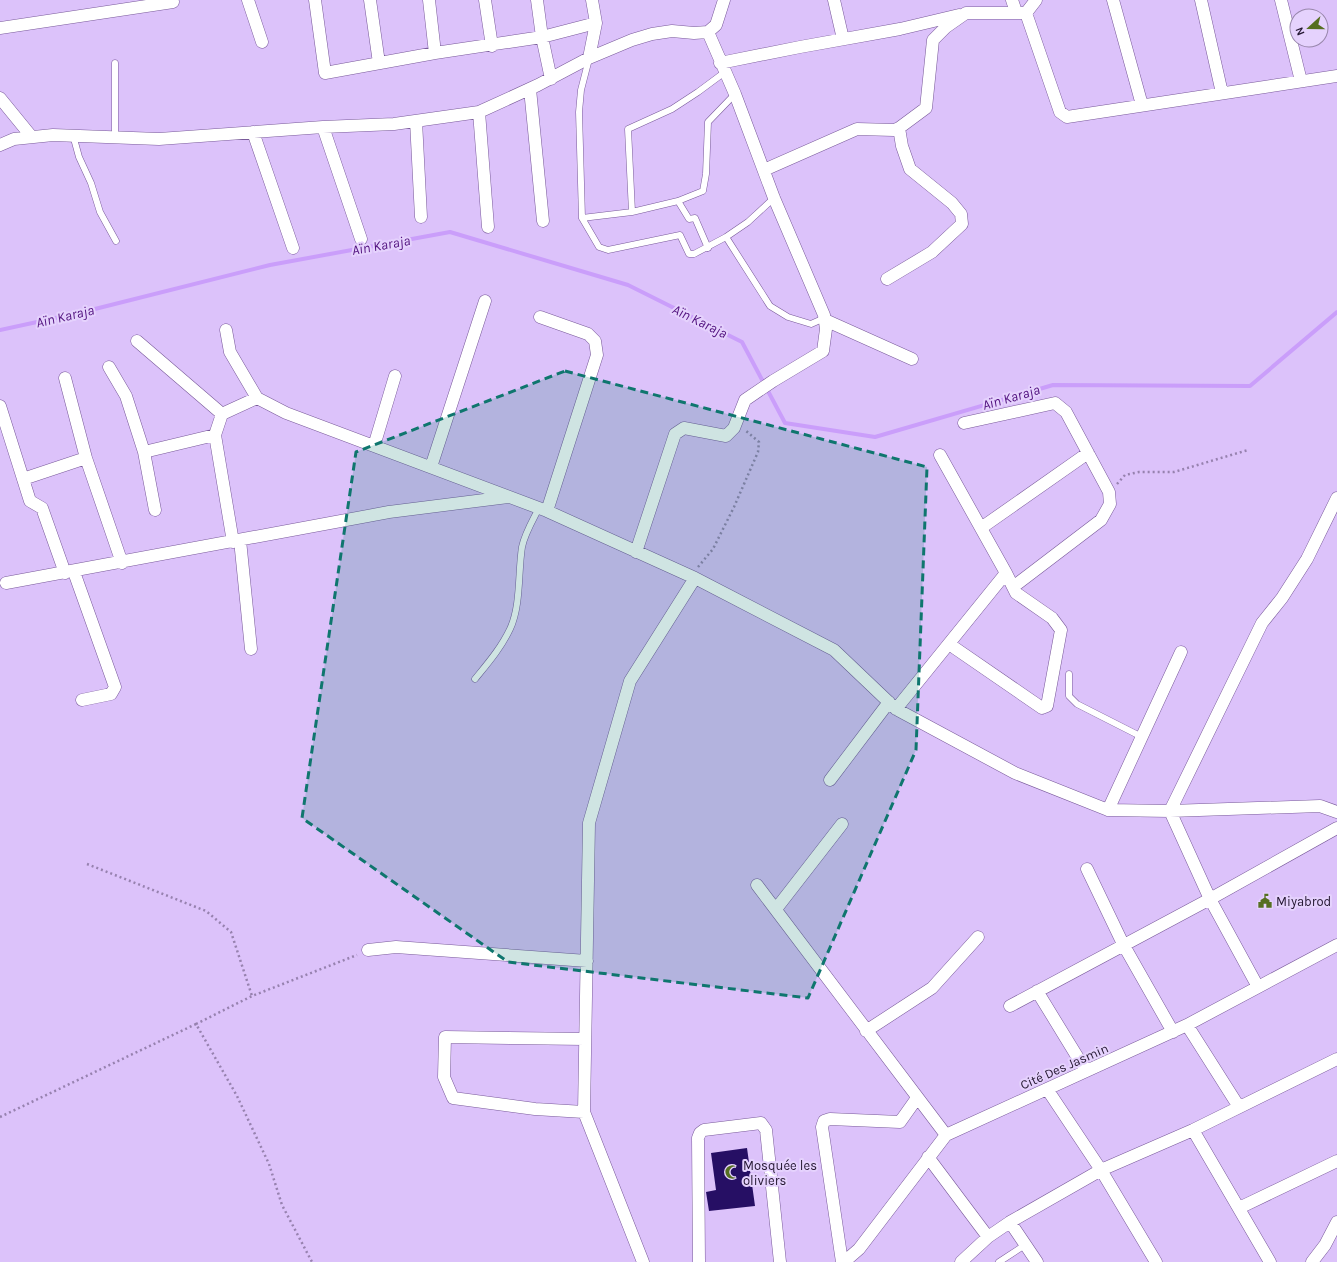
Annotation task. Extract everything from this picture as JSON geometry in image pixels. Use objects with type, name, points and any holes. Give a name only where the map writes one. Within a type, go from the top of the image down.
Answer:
[{"type":"street","points":[[248,0],[262,42]]},
{"type":"street","points":[[315,0],[325,73],[542,37],[596,23]]},
{"type":"street","points":[[370,0],[379,63]]},
{"type":"street","points":[[429,0],[435,54]]},
{"type":"street","points":[[485,0],[492,46]]},
{"type":"street","points":[[537,0],[542,37],[551,79]]},
{"type":"street","points":[[589,58],[596,23],[592,0]]},
{"type":"street","points":[[0,145],[14,139],[53,134],[159,139],[323,127],[394,124],[479,112],[551,79],[589,58],[632,40],[652,34],[672,31],[694,33],[708,32],[716,25],[724,0]]},
{"type":"street","points":[[834,0],[843,39]]},
{"type":"street","points":[[1012,0],[1021,12],[1060,112],[1067,117],[1337,76]]},
{"type":"street","points":[[722,67],[843,39],[900,29],[966,13],[1021,12],[1036,0]]},
{"type":"street","points":[[1113,0],[1142,106]]},
{"type":"street","points":[[1201,0],[1222,93]]},
{"type":"street","points":[[1281,0],[1301,81]]},
{"type":"street","points":[[0,28],[173,2]]},
{"type":"street","points":[[764,170],[857,129],[894,130],[926,108],[933,40],[946,27],[966,13]]},
{"type":"street","points":[[636,552],[675,434],[684,428],[726,436],[734,428],[745,400],[823,351],[826,329],[824,318],[774,198],[735,94],[708,32]]},
{"type":"street","points":[[530,89],[543,221]]},
{"type":"street","points":[[0,98],[31,136]]},
{"type":"street","points":[[479,112],[488,227]]},
{"type":"street","points":[[416,121],[421,218]]},
{"type":"street","points":[[323,127],[361,239]]},
{"type":"street","points":[[887,279],[932,252],[962,224],[961,214],[952,203],[910,169],[902,146],[899,128]]},
{"type":"street","points":[[253,132],[293,248]]},
{"type":"street","points":[[431,467],[486,301]]},
{"type":"street","points":[[540,317],[588,334],[595,341],[597,355],[543,509]]},
{"type":"street","points":[[824,318],[912,359]]},
{"type":"street","points":[[226,330],[230,352],[257,398],[286,413],[543,509],[692,577],[834,650],[893,706],[1015,773],[1108,810],[1170,811],[1320,806],[1337,812]]},
{"type":"street","points":[[137,341],[222,414]]},
{"type":"street","points":[[109,367],[126,396],[144,452],[155,510]]},
{"type":"street","points":[[374,446],[395,376]]},
{"type":"street","points":[[65,378],[86,458],[122,563]]},
{"type":"street","points":[[251,649],[236,541],[215,434],[222,414],[257,398]]},
{"type":"street","points":[[964,423],[1055,403],[1066,412],[1110,492],[1110,504],[1101,520],[1013,587]]},
{"type":"street","points":[[0,406],[30,501],[42,508],[70,572],[115,688],[111,694],[82,700]]},
{"type":"street","points":[[144,452],[215,434]]},
{"type":"street","points":[[981,528],[1088,453]]},
{"type":"street","points":[[940,455],[1016,593],[1052,618],[1061,630],[1048,706],[1042,708],[949,644]]},
{"type":"street","points":[[23,479],[86,458]]},
{"type":"street","points":[[6,583],[122,563],[389,512],[511,497]]},
{"type":"street","points":[[1170,811],[1262,623],[1282,598],[1307,558],[1337,498]]},
{"type":"street","points":[[830,780],[893,706],[949,644],[1006,573]]},
{"type":"street","points":[[643,1262],[584,1112],[590,823],[630,681],[692,577]]},
{"type":"street","points":[[1108,810],[1181,652]]},
{"type":"street","points":[[1170,811],[1210,899],[1258,988]]},
{"type":"street","points":[[776,909],[842,824]]},
{"type":"street","points":[[1010,1006],[1123,944],[1210,899],[1337,828]]},
{"type":"street","points":[[1087,869],[1123,944],[1173,1032]]},
{"type":"street","points":[[757,885],[946,1135]]},
{"type":"street","points":[[866,1031],[932,988],[978,937]]},
{"type":"street","name":"Cité Des Jasmin","points":[[843,1262],[859,1249],[946,1135],[1173,1032],[1337,945]]},
{"type":"street","points":[[368,950],[396,947],[587,961]]},
{"type":"street","points":[[1037,991],[1086,1071]]},
{"type":"street","points":[[1187,1025],[1239,1107]]},
{"type":"street","points":[[584,1112],[535,1109],[453,1098],[444,1077],[445,1037],[585,1039]]},
{"type":"street","points":[[961,1262],[988,1237],[1010,1222],[1100,1170],[1193,1130],[1337,1059]]},
{"type":"street","points":[[1047,1089],[1100,1170],[1156,1262]]},
{"type":"street","points":[[843,1262],[822,1126],[824,1122],[830,1119],[900,1122],[917,1098]]},
{"type":"street","points":[[699,1262],[698,1138],[700,1133],[704,1130],[761,1123],[766,1130],[780,1262]]},
{"type":"street","points":[[1193,1130],[1270,1262]]},
{"type":"street","points":[[928,1157],[988,1237]]},
{"type":"street","points":[[1239,1208],[1337,1160]]},
{"type":"street","points":[[1010,1222],[1037,1262]]},
{"type":"street","points":[[1312,1262],[1325,1245],[1337,1222]]},
{"type":"lane","points":[[589,58],[581,90],[579,112],[582,218],[599,247],[608,250],[680,235],[689,254],[694,254],[708,248],[748,222],[774,198]]},
{"type":"lane","points":[[115,63],[115,136]]},
{"type":"lane","points":[[632,212],[628,129],[672,109],[722,67]]},
{"type":"lane","points":[[582,218],[632,212],[678,201],[703,191],[706,174],[708,122],[735,94]]},
{"type":"lane","points":[[73,135],[79,157],[91,183],[100,212],[116,241]]},
{"type":"lane","points":[[678,201],[689,219],[695,218],[708,248]]},
{"type":"lane","points":[[726,237],[770,306],[788,317],[811,324],[824,318]]},
{"type":"lane","points":[[475,679],[492,659],[511,628],[517,604],[523,546],[528,529],[543,509]]},
{"type":"lane","points":[[1069,674],[1069,696],[1077,704],[1142,737]]},
{"type":"lane","points":[[999,1262],[1025,1245]]},
{"type":"path","points":[[692,577],[713,549],[734,507],[758,452],[758,442],[737,422]]},
{"type":"path","points":[[1110,492],[1126,475],[1139,472],[1174,472],[1248,450]]},
{"type":"path","points":[[87,864],[206,910],[231,932],[252,996]]},
{"type":"path","points":[[0,1117],[252,996],[368,950]]},
{"type":"path","points":[[196,1024],[238,1096],[269,1164],[282,1205],[312,1262]]},
{"type":"highlighted area","points":[[565,371],[927,467],[916,750],[808,998],[508,962],[302,818],[356,452]]},
{"type":"building","name":"Mosquée les oliviers","points":[[747,1148],[755,1206],[709,1211],[706,1192],[716,1190],[711,1153]]},
{"type":"waterway","name":"Aïn Karaja","points":[[0,330],[83,312],[270,265],[450,232],[628,285],[742,342],[785,423],[875,437],[1053,385],[1250,386],[1337,312]]},
{"type":"place","name":"Miyabrod","points":[[1265,901]]},
{"type":"place","name":"Mosquée les oliviers","points":[[732,1172]]}]
